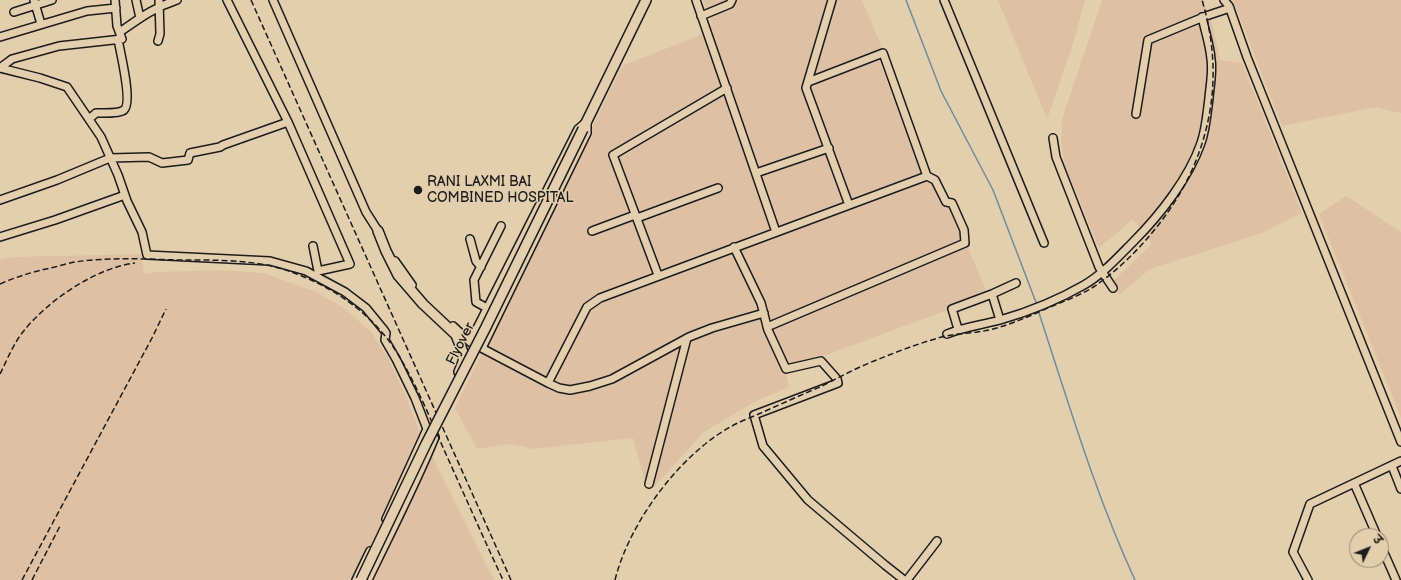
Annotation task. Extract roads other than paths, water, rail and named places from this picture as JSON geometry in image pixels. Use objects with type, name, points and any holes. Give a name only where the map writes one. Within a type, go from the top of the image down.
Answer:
[{"type":"main road","name":"Flyover","points":[[361,580],[426,444],[585,126],[646,0]]},
{"type":"main road","points":[[378,231],[398,275],[423,304],[456,335],[461,345],[464,355],[463,362],[450,391],[450,397]]},
{"type":"street","points":[[14,12],[34,2],[52,0]]},
{"type":"street","points":[[89,119],[96,113],[117,112],[125,109],[126,78],[117,26],[115,0]]},
{"type":"street","points":[[136,0],[140,18]]},
{"type":"street","points":[[0,68],[12,59],[59,46],[119,36],[159,3],[177,0]]},
{"type":"street","points":[[227,0],[288,122],[350,264],[318,271],[313,246]]},
{"type":"street","points":[[273,0],[366,212],[397,264],[422,297],[470,342],[548,383],[559,388],[570,390],[612,379],[687,338],[712,328],[764,313]]},
{"type":"street","points":[[696,0],[776,232]]},
{"type":"street","points":[[701,16],[730,4],[732,0]]},
{"type":"street","points":[[832,0],[806,88],[850,205]]},
{"type":"street","points":[[944,0],[1044,243]]},
{"type":"street","points":[[34,2],[41,24]]},
{"type":"street","points":[[158,41],[160,34],[159,3]]},
{"type":"street","points":[[1136,114],[1148,40],[1202,17],[1228,3],[1247,57],[1400,439]]},
{"type":"street","points":[[0,36],[87,11],[116,8]]},
{"type":"street","points":[[947,334],[958,329],[1000,320],[1022,313],[1067,294],[1084,285],[1102,273],[1158,215],[1185,176],[1202,141],[1211,83],[1211,59],[1202,17]]},
{"type":"street","points":[[767,327],[965,243],[964,230],[952,203],[946,202],[935,180],[927,176],[883,53],[808,82]]},
{"type":"street","points":[[0,68],[68,87],[101,137],[142,232],[147,255],[270,261],[306,271],[345,292],[366,308],[384,330],[386,333],[386,340],[415,398],[427,429],[430,430],[435,437],[408,499],[368,580]]},
{"type":"street","points":[[658,276],[613,155],[726,88]]},
{"type":"street","points":[[0,200],[110,158],[149,157],[162,163],[188,160],[190,153],[220,147],[288,122]]},
{"type":"street","points":[[470,342],[578,129],[585,126],[587,133],[482,348]]},
{"type":"street","points":[[1053,138],[1058,163],[1099,267],[1113,288]]},
{"type":"street","points":[[756,173],[828,148]]},
{"type":"street","points":[[548,383],[588,307],[600,298],[927,176]]},
{"type":"street","points":[[592,231],[718,188]]},
{"type":"street","points":[[0,237],[55,220],[125,195]]},
{"type":"street","points":[[487,308],[476,302],[474,280],[501,226]]},
{"type":"street","points":[[470,239],[476,261],[481,267]]},
{"type":"street","points":[[734,247],[761,303],[767,327],[786,369],[821,361],[837,379],[838,383],[754,415],[764,446],[808,500],[905,580],[937,541]]},
{"type":"street","points":[[958,329],[952,309],[1016,283]]},
{"type":"street","points":[[992,294],[1000,320]]},
{"type":"street","points":[[649,484],[687,338]]},
{"type":"street","points":[[356,580],[427,429]]},
{"type":"street","points":[[1308,580],[1293,552],[1310,504],[1401,461]]},
{"type":"street","points":[[1392,466],[1401,490]]},
{"type":"street","points":[[1354,483],[1374,528]]},
{"type":"street","points":[[1389,562],[1397,578]]},
{"type":"waterway","points":[[906,0],[941,91],[993,190],[1037,305]]},
{"type":"waterway","points":[[1038,310],[1071,413],[1095,481],[1107,514],[1135,580]]},
{"type":"railway","points":[[251,0],[511,580]]},
{"type":"railway","points":[[615,580],[622,558],[632,536],[644,514],[659,492],[694,454],[713,438],[732,426],[820,387],[860,367],[904,349],[941,337],[989,330],[1005,326],[1073,298],[1095,286],[1127,260],[1155,229],[1180,194],[1197,158],[1204,138],[1212,99],[1213,60],[1211,40],[1202,0]]},
{"type":"railway","points":[[0,284],[41,270],[75,262],[101,259],[223,260],[268,265],[283,269],[327,288],[355,306],[367,317],[390,342],[399,356],[424,403],[503,580]]},
{"type":"railway","points":[[0,374],[22,333],[32,321],[58,298],[88,279],[120,266],[135,263]]},
{"type":"railway","points":[[22,580],[152,338],[166,309]]},
{"type":"railway","points":[[32,580],[60,526]]},
{"type":"place","name":"RANI LAXMI BAI COMBINED HOSPITAL","points":[[418,190]]}]
